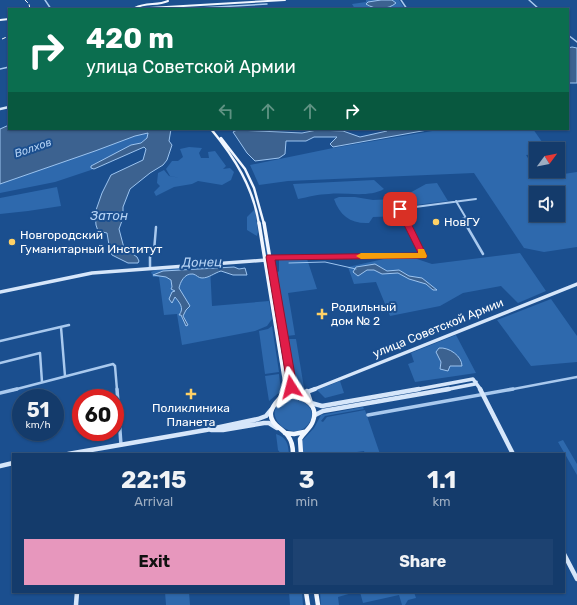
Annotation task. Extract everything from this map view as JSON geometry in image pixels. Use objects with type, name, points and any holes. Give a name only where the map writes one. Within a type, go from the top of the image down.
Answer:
[{"type":"main road","points":[[163,8],[168,0]]},
{"type":"main road","points":[[137,8],[142,4],[164,3],[168,0]]},
{"type":"main road","points":[[137,8],[163,8],[285,0]]},
{"type":"main road","points":[[154,3],[163,8]]},
{"type":"main road","points":[[214,130],[237,156],[250,178],[260,208],[270,257],[292,391],[296,396]]},
{"type":"main road","points":[[265,238],[266,260],[286,389],[284,394],[272,407],[271,419],[291,441],[293,453]]},
{"type":"main road","points":[[277,401],[284,397],[296,396],[311,403],[315,415],[312,425],[306,430],[300,439],[301,453]]},
{"type":"main road","points":[[280,430],[294,434],[306,430]]},
{"type":"main road","points":[[306,593],[308,605]]},
{"type":"main road","points":[[316,593],[318,605]]},
{"type":"street","points":[[529,0],[537,8]]},
{"type":"street","points":[[194,8],[266,2],[268,7]]},
{"type":"street","points":[[270,257],[423,256],[400,209],[476,199]]},
{"type":"street","points":[[456,201],[466,218],[462,219],[483,254]]},
{"type":"street","points":[[150,268],[150,257],[154,250],[156,227]]},
{"type":"street","points":[[0,292],[76,276],[150,268],[266,260]]},
{"type":"street","name":"улица Советской Армии","points":[[296,396],[577,284]]},
{"type":"street","points":[[0,342],[69,325]]},
{"type":"street","points":[[61,327],[65,376]]},
{"type":"street","points":[[0,363],[40,352],[42,382]]},
{"type":"street","points":[[0,393],[110,364],[115,366],[121,445]]},
{"type":"street","points":[[368,415],[577,377]]},
{"type":"street","points":[[307,391],[311,403],[322,406],[475,382]]},
{"type":"street","points":[[475,382],[483,394],[512,453]]},
{"type":"street","points":[[315,415],[323,411],[475,382]]},
{"type":"street","points":[[83,453],[260,419],[267,415],[272,407]]},
{"type":"street","points":[[206,430],[223,430],[264,423],[269,423],[280,430]]},
{"type":"street","points":[[0,466],[12,464]]},
{"type":"street","points":[[565,556],[577,579]]},
{"type":"street","points":[[76,605],[77,593]]},
{"type":"shaded area","points":[[366,0],[399,0],[404,8],[354,8],[352,4],[366,2]]},
{"type":"shaded area","points":[[438,130],[534,130],[542,142],[529,142],[529,155],[526,155],[529,160],[529,178],[565,178],[565,174],[577,172],[577,247],[544,252],[524,248],[474,173],[288,181],[259,185],[250,165],[333,148]]},
{"type":"shaded area","points":[[144,133],[148,133],[147,138],[141,143],[131,145],[91,168],[94,169],[55,182],[0,193],[0,184]]},
{"type":"shaded area","points":[[189,147],[202,148],[199,153],[201,158],[209,158],[208,152],[215,151],[226,166],[223,169],[230,168],[234,172],[231,180],[222,185],[198,181],[192,184],[174,187],[156,196],[154,192],[160,186],[157,183],[158,173],[164,170],[169,176],[180,178],[170,176],[166,169],[172,161],[178,161],[183,157],[180,149]]},
{"type":"shaded area","points":[[374,180],[384,189],[378,192],[364,194],[325,194],[298,199],[293,184]]},
{"type":"shaded area","points":[[437,183],[448,201],[400,207],[397,200],[426,184]]},
{"type":"shaded area","points":[[57,187],[61,206],[0,214],[0,198]]},
{"type":"shaded area","points":[[339,197],[355,197],[373,200],[393,199],[401,216],[373,217],[369,223],[357,222],[347,218],[339,210],[334,199]]},
{"type":"shaded area","points":[[255,209],[258,232],[257,236],[247,230],[247,217]]},
{"type":"shaded area","points":[[264,238],[266,238],[290,387],[288,387]]},
{"type":"shaded area","points":[[520,253],[546,291],[518,303],[501,286],[463,293],[440,306],[390,316],[376,282],[354,284],[348,267],[388,258],[417,259],[432,264]]},
{"type":"shaded area","points":[[279,259],[307,259],[317,289],[288,293],[295,335],[287,336],[277,273],[279,271]]},
{"type":"shaded area","points":[[210,266],[212,306],[269,301],[272,319],[267,326],[255,331],[182,345],[177,314],[164,315],[159,277],[153,277],[151,272],[158,269]]},
{"type":"shaded area","points":[[551,299],[577,336],[577,362],[531,366],[497,320]]},
{"type":"shaded area","points":[[272,326],[279,372],[265,374],[259,331],[268,329]]},
{"type":"shaded area","points":[[456,335],[476,373],[415,382],[408,364],[414,362],[411,353]]},
{"type":"shaded area","points":[[288,339],[296,339],[304,388],[300,390],[295,386]]},
{"type":"shaded area","points":[[279,374],[281,391],[269,401],[265,376]]},
{"type":"shaded area","points":[[340,381],[344,393],[325,398],[317,390]]},
{"type":"shaded area","points":[[289,399],[303,402],[312,413],[312,418],[302,430],[294,431],[286,429],[275,418],[275,410],[279,404]]},
{"type":"shaded area","points":[[363,407],[364,409],[325,416],[321,421],[323,422],[327,417],[365,410],[380,453],[365,453],[364,451],[350,453],[303,453],[302,441],[314,428],[321,415]]},
{"type":"shaded area","points":[[276,434],[285,439],[289,453],[280,453],[278,450]]},
{"type":"shaded area","points":[[563,440],[577,464],[577,475],[565,453],[558,442]]},
{"type":"shaded area","points":[[165,593],[189,593],[190,605],[166,605]]},
{"type":"shaded area","points":[[289,593],[302,593],[303,605],[290,605]]},
{"type":"shaded area","points":[[320,593],[352,593],[338,597],[339,605],[321,605]]},
{"type":"shaded area","points":[[360,593],[414,593],[416,598],[408,600],[405,605],[402,605],[399,595],[363,603]]},
{"type":"water","points":[[392,0],[396,3],[385,8],[377,8],[366,4],[368,2]]},
{"type":"water","points":[[569,48],[577,48],[577,83],[569,83]]},
{"type":"water","points":[[8,125],[8,130],[171,130],[169,141],[172,145],[167,160],[163,165],[130,189],[123,207],[123,218],[119,229],[124,248],[137,257],[139,261],[138,263],[128,263],[112,255],[107,233],[98,231],[95,213],[102,193],[111,175],[143,160],[146,149],[144,147],[94,169],[91,168],[91,166],[131,145],[141,143],[147,138],[148,133],[135,136],[0,184],[0,129]]},
{"type":"water","points":[[237,130],[302,133],[317,130],[343,131],[360,137],[387,131],[427,130],[333,147],[330,144],[337,137],[314,137],[306,141],[286,141],[285,154],[279,158],[255,161],[247,153],[233,132]]},
{"type":"water","points":[[375,264],[387,271],[399,270],[409,276],[422,278],[437,290],[433,290],[426,284],[409,279],[398,273],[382,274],[374,270],[367,270],[358,276],[353,272],[356,267]]},
{"type":"water","points":[[234,267],[239,269],[245,268],[247,275],[233,275],[221,271],[205,278],[190,274],[183,279],[179,288],[190,306],[183,316],[188,325],[186,326],[181,315],[179,315],[181,312],[180,303],[175,297],[172,303],[169,299],[172,292],[175,291],[171,289],[171,280],[166,277],[153,275],[163,271]]},
{"type":"water","points":[[439,348],[447,349],[454,353],[460,359],[462,366],[450,366],[448,371],[440,369],[441,362],[436,352]]},
{"type":"waterway","name":"Донец","points":[[289,263],[325,262],[356,269]]},
{"type":"railway","points":[[25,0],[29,4],[30,8]]},
{"type":"railway","points":[[2,39],[8,36]]},
{"type":"slow traffic","points":[[361,256],[423,256],[421,251]]},
{"type":"place","name":"НовГУ","points":[[436,222]]},
{"type":"place","name":"Новгородский Гуманитарный Институт","points":[[12,242]]},
{"type":"place","name":"Родильный дом № 2","points":[[322,314]]},
{"type":"place","name":"Поликлиника Планета","points":[[191,394]]},
{"type":"route","points":[[291,387],[270,257],[423,256],[400,209]]},
{"type":"water label","name":"Волхов","points":[[33,148]]},
{"type":"water label","name":"Затон","points":[[109,215]]}]
